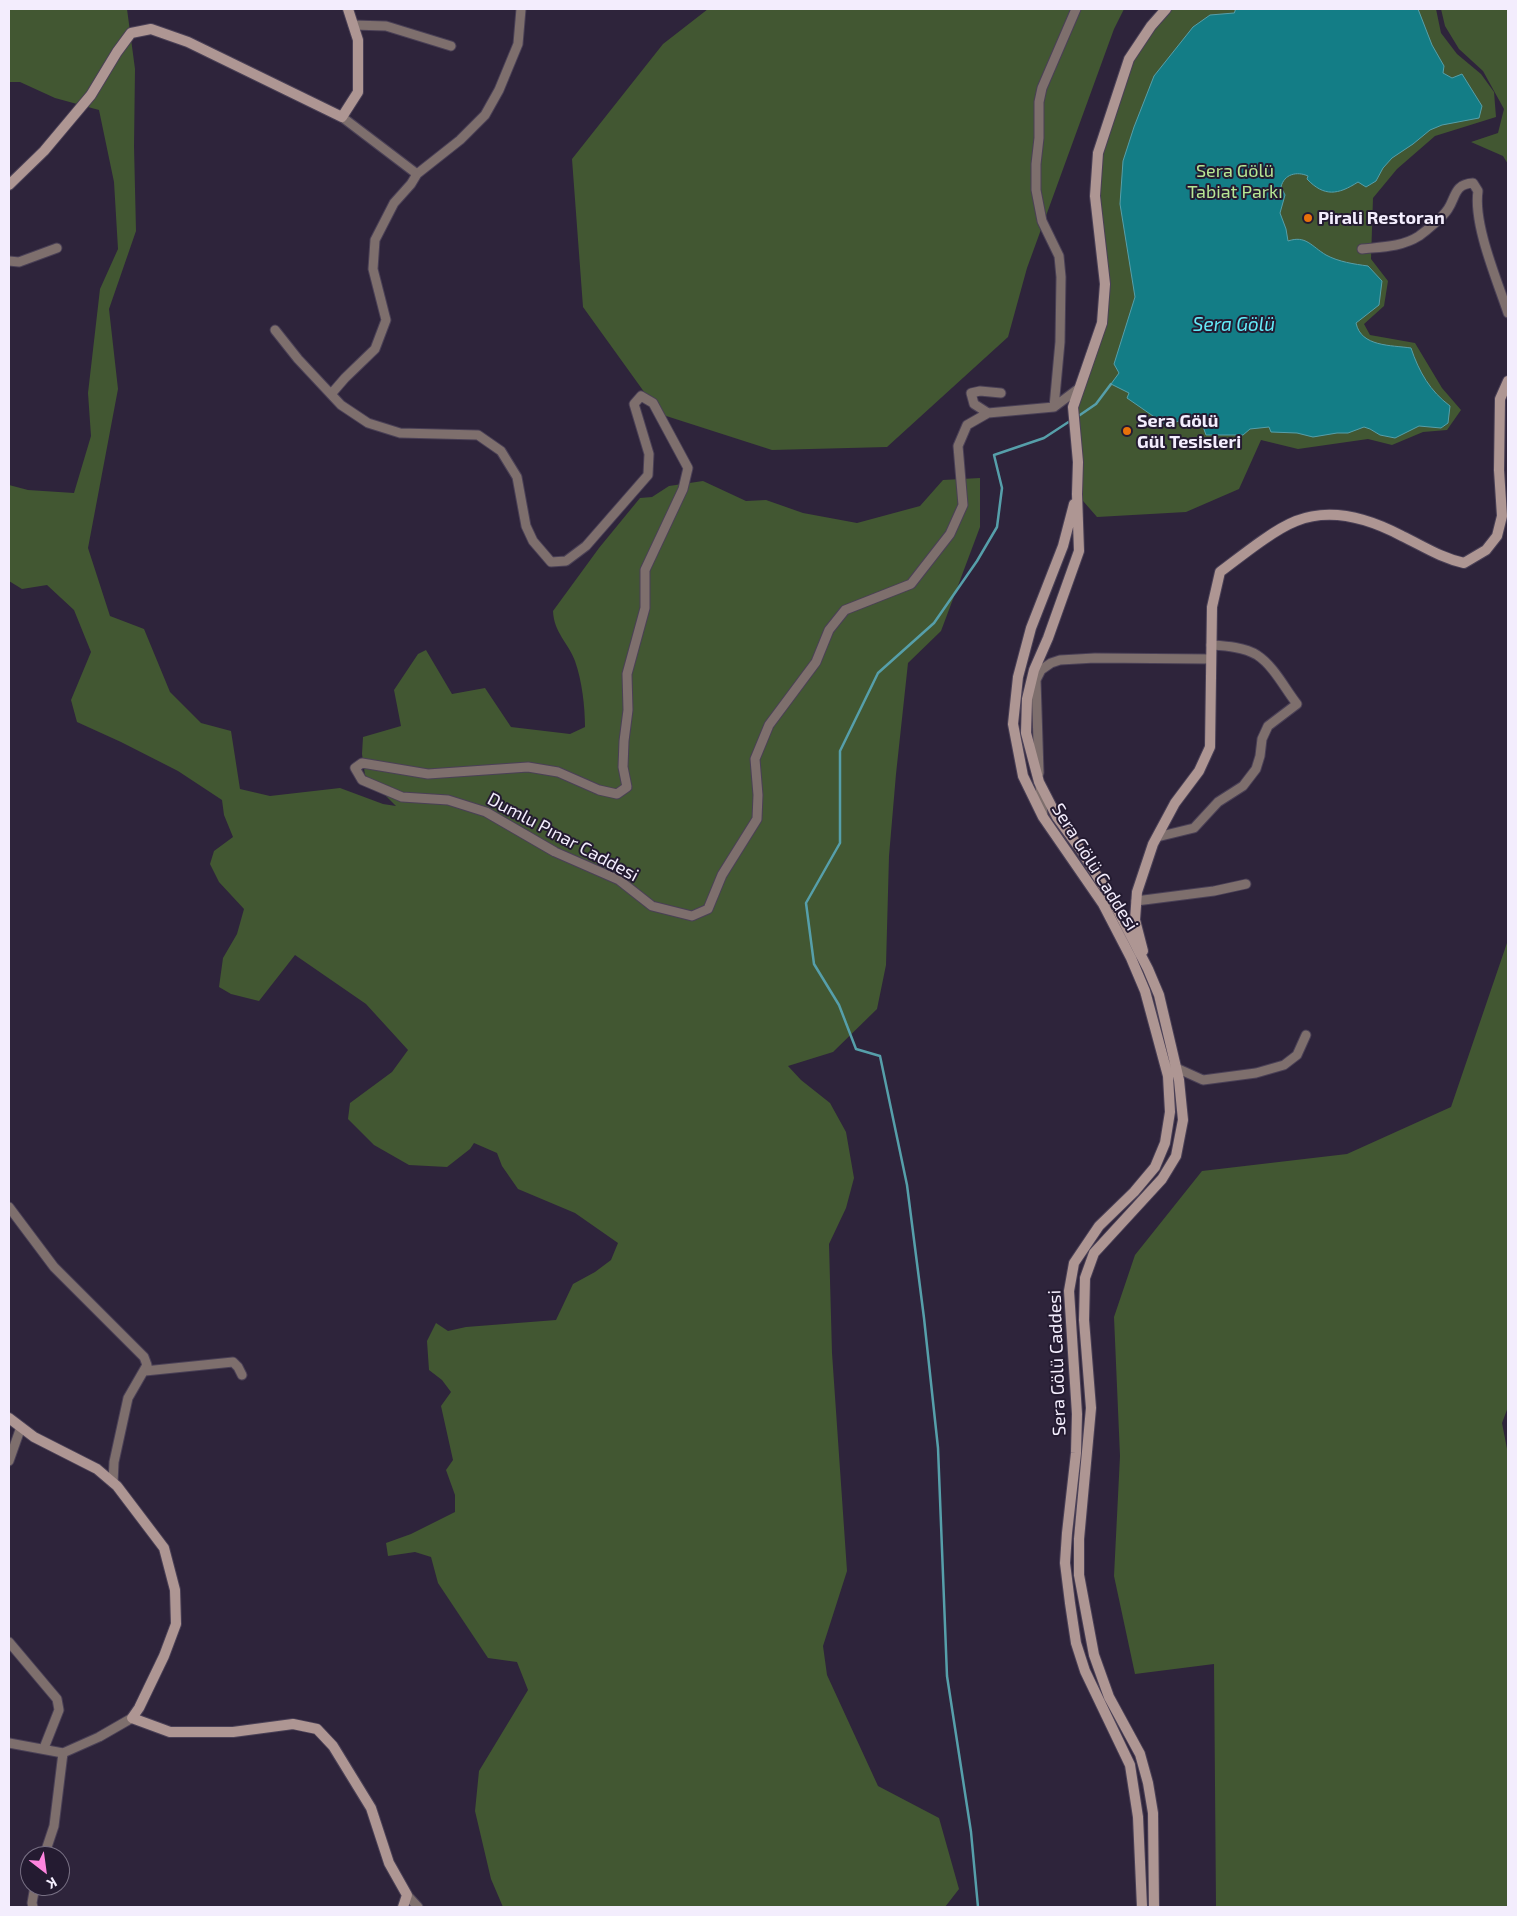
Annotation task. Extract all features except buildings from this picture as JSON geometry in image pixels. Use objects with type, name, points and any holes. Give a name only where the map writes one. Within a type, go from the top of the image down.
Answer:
[{"type":"main road","points":[[9,185],[44,151],[91,96],[117,52],[131,33],[151,29],[188,42],[342,117],[358,92],[358,40],[348,9]]},
{"type":"main road","name":"Sera Gölü Caddesi","points":[[1154,1907],[1153,1813],[1148,1783],[1140,1754],[1109,1697],[1094,1655],[1079,1575],[1079,1538],[1091,1408],[1084,1320],[1085,1278],[1094,1253],[1162,1179],[1176,1156],[1183,1120],[1177,1068],[1159,995],[1148,969],[1114,903],[1081,850],[1057,817],[1040,782],[1026,733],[1027,699],[1034,670],[1048,638],[1079,551],[1078,462],[1073,406],[1102,323],[1105,284],[1095,196],[1098,153],[1129,60],[1151,26],[1166,9]]},
{"type":"main road","points":[[1144,991],[1148,969],[1135,920],[1137,892],[1156,837],[1175,803],[1199,770],[1210,747],[1212,607],[1220,572],[1295,521],[1324,514],[1358,518],[1401,535],[1430,552],[1464,563],[1486,550],[1497,536],[1502,516],[1499,470],[1499,407],[1500,399],[1508,381]]},
{"type":"main road","name":"Sera Gölü Caddesi","points":[[1077,494],[1063,546],[1031,628],[1018,677],[1013,724],[1024,776],[1043,817],[1102,904],[1131,958],[1144,991],[1168,1076],[1170,1112],[1165,1144],[1155,1167],[1134,1192],[1099,1226],[1074,1263],[1069,1291],[1077,1414],[1076,1453],[1068,1510],[1065,1563],[1076,1644],[1085,1672],[1123,1748],[1131,1772],[1138,1817],[1142,1907]]},
{"type":"main road","points":[[9,1418],[34,1437],[97,1470],[113,1484],[164,1548],[175,1590],[176,1624],[140,1708],[132,1718],[170,1732],[233,1732],[293,1724],[317,1729],[333,1746],[371,1808],[390,1863],[407,1895],[403,1907]]},
{"type":"street","points":[[332,393],[375,349],[386,320],[373,269],[375,240],[394,203],[411,184],[417,174],[460,140],[485,115],[499,90],[518,44],[521,9]]},
{"type":"street","points":[[1054,407],[1060,342],[1062,277],[1059,256],[1042,220],[1036,190],[1036,164],[1040,138],[1039,102],[1042,88],[1076,9]]},
{"type":"street","points":[[354,25],[386,26],[451,46]]},
{"type":"street","points":[[342,117],[417,174]]},
{"type":"street","points":[[1362,249],[1394,246],[1419,236],[1448,210],[1458,189],[1465,183],[1472,183],[1478,191],[1476,205],[1480,226],[1508,313]]},
{"type":"street","points":[[9,261],[19,262],[57,248]]},
{"type":"street","name":"Dumlu Pınar Caddesi","points":[[275,330],[298,359],[332,393],[341,405],[368,423],[400,433],[478,435],[501,451],[517,477],[526,526],[533,541],[551,562],[566,561],[586,546],[648,475],[649,454],[634,404],[640,396],[653,403],[688,468],[683,489],[645,570],[645,608],[627,674],[628,710],[623,767],[627,787],[617,794],[599,790],[558,772],[528,767],[428,774],[362,763],[355,768],[362,780],[402,797],[448,800],[486,812],[555,852],[619,880],[652,906],[692,916],[708,909],[722,875],[757,819],[758,795],[755,759],[770,724],[816,662],[829,630],[845,610],[911,584],[950,534],[963,505],[958,446],[967,424],[988,413],[1054,407]]},
{"type":"street","points":[[1054,407],[1078,389]]},
{"type":"street","points":[[988,413],[974,404],[971,393],[980,391],[1001,393]]},
{"type":"street","points":[[1156,837],[1194,828],[1218,802],[1243,786],[1256,769],[1262,739],[1268,726],[1297,704],[1272,670],[1257,655],[1237,647],[1211,645]]},
{"type":"street","points":[[1043,817],[1036,680],[1041,670],[1051,663],[1060,660],[1086,658],[1211,659]]},
{"type":"street","points":[[1136,901],[1219,890],[1246,884]]},
{"type":"street","points":[[1163,1062],[1203,1080],[1256,1074],[1284,1065],[1297,1054],[1306,1035]]},
{"type":"street","points":[[9,1207],[54,1266],[144,1357],[147,1365],[145,1371],[128,1398],[114,1462],[113,1484]]},
{"type":"street","points":[[145,1371],[233,1362],[242,1375]]},
{"type":"street","points":[[9,1461],[20,1427]]},
{"type":"street","points":[[9,1642],[57,1699],[59,1710],[44,1748]]},
{"type":"street","points":[[9,1743],[63,1753],[99,1737],[132,1718]]},
{"type":"street","points":[[47,1846],[54,1826],[63,1753]]},
{"type":"street","points":[[407,1895],[418,1907]]},
{"type":"green space","points":[[9,9],[127,9],[135,69],[136,231],[109,309],[118,389],[88,548],[110,616],[144,629],[170,692],[201,723],[231,731],[240,789],[270,796],[340,788],[383,804],[396,806],[365,775],[362,754],[363,737],[401,726],[394,690],[418,654],[426,650],[452,694],[485,688],[511,727],[570,734],[585,727],[580,677],[572,654],[556,625],[553,611],[599,548],[640,498],[652,497],[669,486],[703,481],[746,501],[766,500],[803,513],[857,523],[920,506],[943,480],[980,478],[980,527],[941,631],[908,663],[889,856],[886,965],[877,1009],[833,1052],[788,1066],[801,1080],[830,1103],[846,1132],[854,1178],[846,1208],[829,1244],[832,1353],[847,1571],[823,1646],[827,1675],[878,1786],[939,1818],[959,1889],[945,1907],[503,1907],[491,1879],[475,1811],[479,1771],[528,1690],[517,1662],[488,1658],[438,1583],[431,1557],[415,1552],[388,1556],[386,1543],[411,1534],[455,1512],[455,1495],[446,1470],[453,1460],[441,1406],[451,1392],[442,1380],[429,1370],[427,1341],[436,1323],[448,1331],[466,1327],[556,1320],[573,1284],[595,1272],[611,1260],[618,1243],[575,1213],[518,1189],[502,1166],[497,1153],[474,1143],[470,1149],[447,1167],[409,1165],[374,1145],[348,1119],[350,1103],[392,1072],[408,1050],[366,1004],[295,955],[259,1001],[231,994],[219,987],[223,958],[237,934],[244,909],[219,882],[210,864],[214,851],[233,837],[224,815],[222,800],[178,771],[77,722],[71,700],[91,652],[74,610],[47,585],[22,589],[9,581],[9,485],[28,490],[74,493],[91,436],[88,393],[100,289],[118,249],[114,182],[99,110],[55,98],[20,82],[9,82]]},
{"type":"green space","points":[[708,9],[1124,9],[1114,29],[1027,268],[1008,337],[887,447],[772,450],[660,414],[583,307],[572,159],[663,44]]},
{"type":"green space","name":"Sera Gölü","points":[[1166,9],[1436,9],[1441,33],[1457,54],[1481,74],[1494,92],[1496,117],[1435,136],[1397,169],[1373,198],[1371,259],[1388,281],[1384,306],[1364,324],[1370,335],[1415,343],[1442,388],[1461,410],[1447,430],[1423,432],[1392,445],[1368,439],[1298,449],[1261,440],[1239,489],[1186,512],[1097,517],[1077,494],[1073,407],[1102,323],[1095,196],[1098,153],[1129,59]]},
{"type":"green space","points":[[1441,9],[1508,9],[1508,164],[1503,156],[1471,142],[1498,133],[1504,109],[1483,71],[1459,49],[1445,26]]},
{"type":"green space","points":[[1508,940],[1508,1407],[1502,1423],[1508,1454],[1508,1907],[1216,1907],[1214,1664],[1135,1674],[1114,1576],[1120,1456],[1114,1317],[1135,1255],[1202,1171],[1347,1154],[1451,1107]]},
{"type":"water","name":"Sera Gölü","points":[[1236,9],[1418,9],[1432,45],[1444,66],[1443,73],[1452,78],[1462,74],[1482,106],[1479,118],[1442,125],[1430,130],[1392,158],[1383,168],[1376,181],[1366,187],[1358,182],[1338,192],[1325,191],[1313,185],[1307,179],[1308,176],[1295,174],[1288,176],[1281,187],[1285,195],[1280,213],[1288,241],[1304,240],[1326,255],[1368,266],[1382,281],[1379,305],[1356,323],[1359,331],[1370,341],[1411,348],[1426,380],[1450,406],[1448,423],[1441,428],[1419,426],[1395,438],[1380,435],[1364,427],[1348,433],[1313,437],[1297,433],[1271,432],[1269,427],[1250,429],[1243,435],[1206,435],[1200,418],[1195,416],[1166,425],[1127,398],[1129,393],[1111,384],[1119,373],[1114,364],[1135,297],[1120,204],[1123,161],[1134,127],[1154,76],[1193,27],[1210,15],[1234,13]]},
{"type":"waterway","points":[[1077,417],[1096,404],[1111,384]]},
{"type":"waterway","points":[[978,1907],[971,1832],[947,1676],[938,1448],[907,1185],[880,1056],[856,1049],[839,1005],[814,964],[806,903],[840,843],[840,751],[878,673],[934,623],[977,561],[997,527],[1002,488],[994,455],[1044,438],[1070,421]]},
{"type":"place","name":"Pirali Restoran","points":[[1308,218]]},
{"type":"place","name":"Sera Gölü Gül Tesisleri","points":[[1127,431]]},
{"type":"park label","name":"Sera Gölü Tabiat Parkı","points":[[1235,181]]}]
